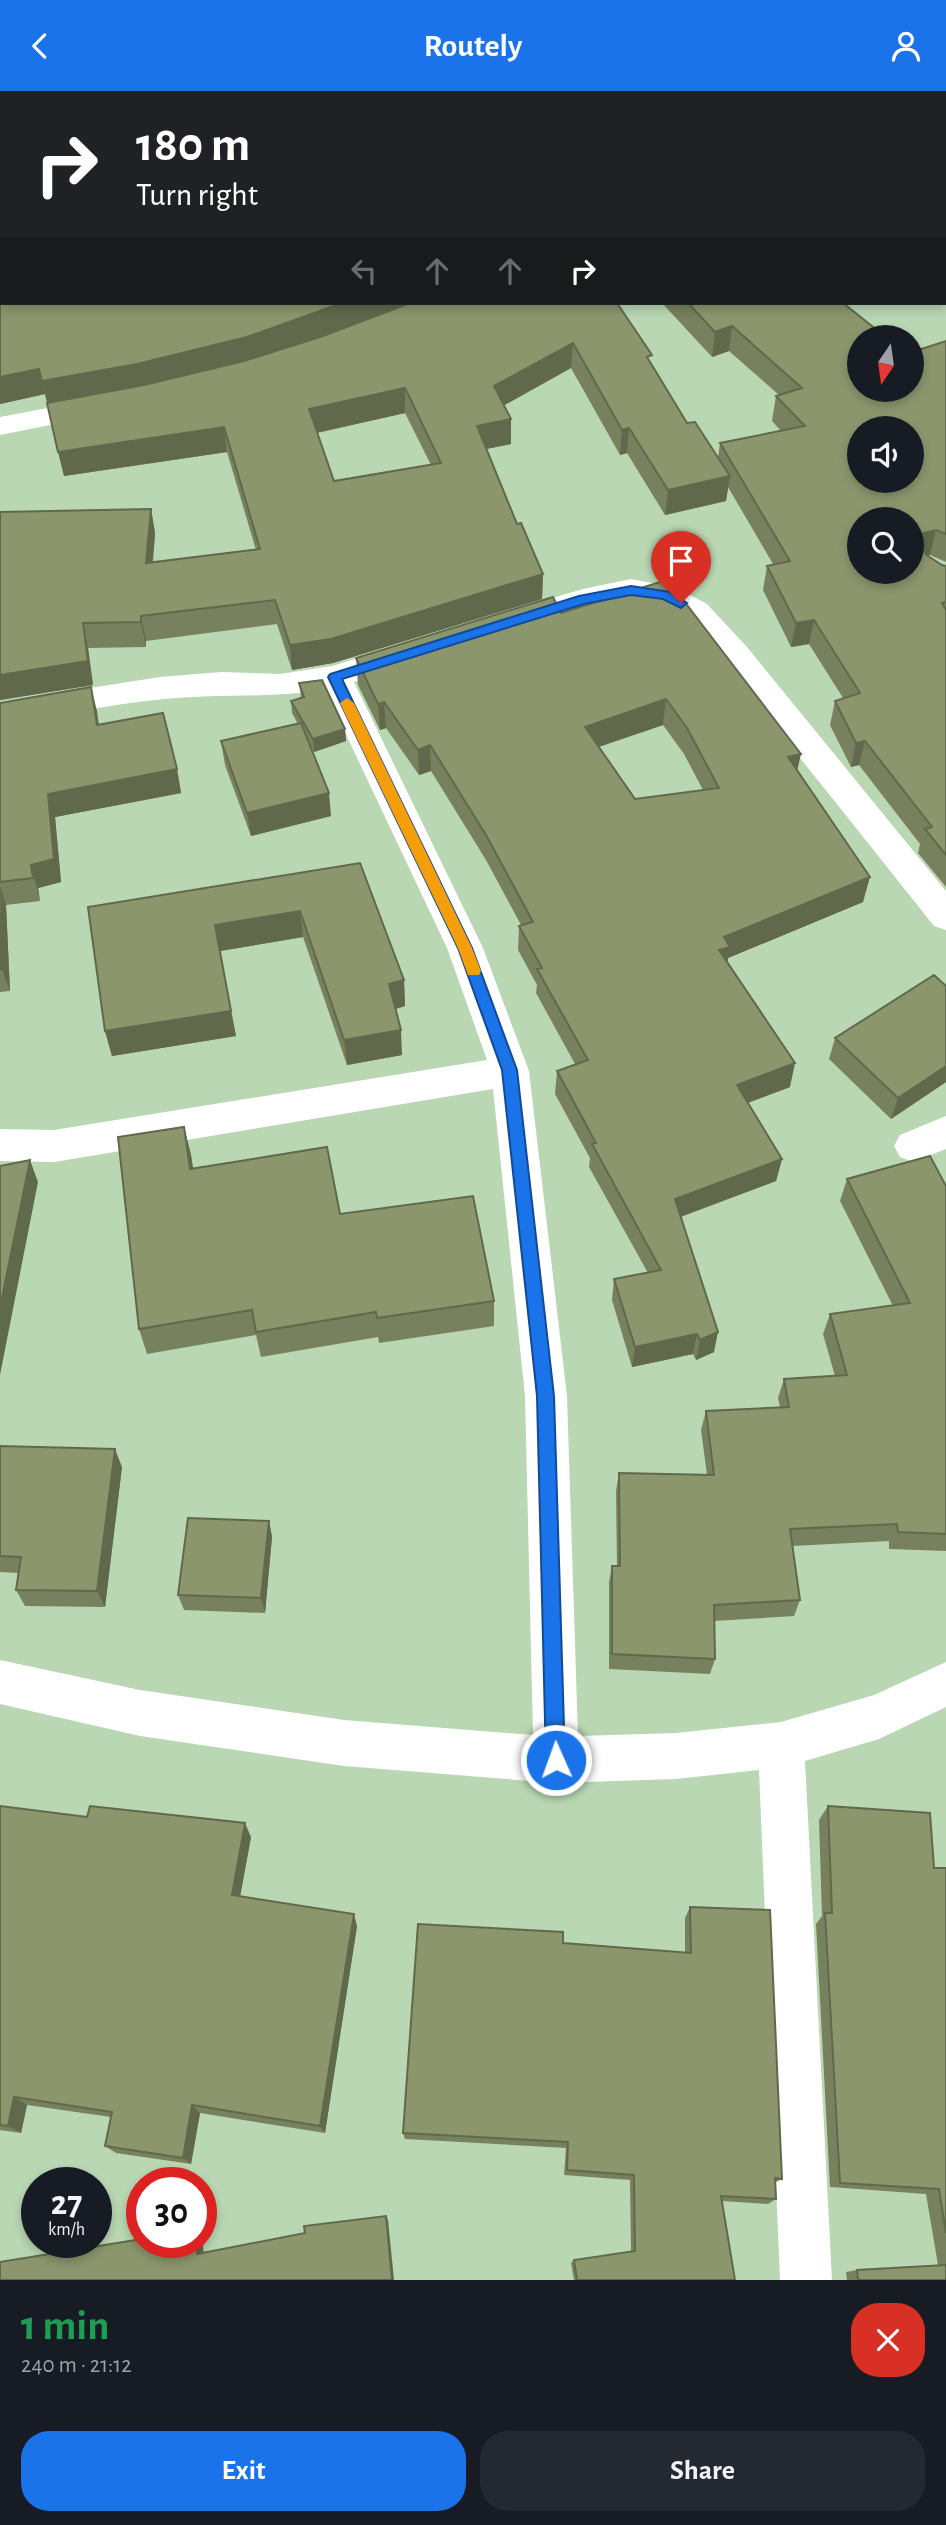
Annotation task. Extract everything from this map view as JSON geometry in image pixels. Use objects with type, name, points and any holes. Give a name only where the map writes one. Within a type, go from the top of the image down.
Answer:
[{"type":"street","points":[[0,426],[120,404]]},
{"type":"street","points":[[479,632],[583,600],[631,590],[666,595],[696,612],[736,655],[946,916]]},
{"type":"street","points":[[0,714],[160,688],[222,683],[280,685],[335,677],[387,661]]},
{"type":"street","points":[[335,677],[465,948],[510,1070],[546,1396],[556,1760]]},
{"type":"street","points":[[0,1145],[54,1146],[510,1070]]},
{"type":"street","points":[[0,1682],[140,1713],[344,1743],[556,1760],[676,1756],[781,1745],[879,1716],[946,1683]]},
{"type":"street","points":[[781,1745],[806,2280]]},
{"type":"building","points":[[0,305],[336,305],[247,337],[137,364],[42,381],[39,369],[0,377]]},
{"type":"building","points":[[405,305],[618,305],[652,355],[647,357],[687,423],[695,422],[730,476],[668,490],[629,428],[622,430],[573,343],[494,386],[511,419],[477,426],[517,524],[521,523],[543,574],[331,639],[290,645],[275,600],[141,616],[141,622],[83,623],[88,661],[0,675],[0,512],[151,509],[146,563],[260,549],[224,427],[58,452],[47,403],[144,385],[244,361],[323,336]],"holes":[[[405,388],[441,463],[334,481],[309,409]]]},
{"type":"building","points":[[690,305],[846,305],[871,325],[847,325],[847,403],[924,403],[924,348],[946,341],[946,534],[936,530],[924,533],[924,507],[847,507],[847,584],[924,584],[924,551],[946,566],[946,602],[942,603],[946,610],[946,855],[925,829],[932,827],[865,741],[856,743],[835,701],[860,693],[814,620],[796,623],[767,566],[790,561],[720,443],[805,426],[776,396],[802,388],[732,326],[715,332]]},
{"type":"building","points":[[663,581],[674,588],[801,754],[788,757],[870,877],[724,937],[730,947],[719,950],[795,1063],[737,1085],[782,1159],[675,1199],[718,1332],[700,1340],[697,1334],[635,1347],[614,1279],[661,1270],[592,1144],[596,1143],[557,1071],[588,1060],[537,969],[542,968],[519,926],[533,922],[486,835],[430,745],[418,750],[384,702],[378,704],[356,658],[553,597],[561,613]],"holes":[[[666,699],[687,728],[719,788],[635,799],[585,727]]]},
{"type":"building","points":[[322,680],[345,729],[313,739],[291,701],[304,697],[299,683]]},
{"type":"building","points":[[91,687],[97,725],[163,713],[177,769],[48,794],[54,859],[31,865],[33,878],[0,882],[0,703]]},
{"type":"building","points":[[301,723],[329,793],[247,813],[221,741]]},
{"type":"building","points":[[360,863],[404,980],[389,984],[401,1030],[344,1040],[300,911],[215,925],[231,1011],[105,1031],[88,907]]},
{"type":"building","points":[[0,912],[2,969],[0,969]]},
{"type":"building","points":[[934,975],[946,986],[946,1066],[898,1098],[835,1038]]},
{"type":"building","points":[[184,1127],[190,1169],[327,1147],[340,1214],[473,1196],[494,1301],[377,1318],[376,1312],[256,1332],[252,1310],[139,1329],[118,1137]]},
{"type":"building","points":[[930,1156],[946,1186],[946,1534],[898,1532],[897,1524],[790,1529],[800,1600],[714,1605],[715,1659],[612,1654],[612,1566],[620,1566],[619,1473],[714,1475],[706,1411],[789,1407],[784,1379],[847,1375],[830,1314],[910,1303],[847,1179]]},
{"type":"building","points":[[30,1160],[0,1308],[0,1166]]},
{"type":"building","points":[[0,1446],[115,1449],[97,1591],[16,1590],[21,1557],[0,1556]]},
{"type":"building","points":[[188,1518],[269,1521],[261,1598],[178,1595]]},
{"type":"building","points":[[0,1806],[87,1817],[90,1806],[245,1823],[232,1895],[354,1914],[320,2126],[192,2105],[183,2158],[105,2146],[112,2112],[14,2097],[8,2126],[0,2125]]},
{"type":"building","points":[[828,1806],[930,1813],[934,1868],[946,1868],[946,2233],[939,2189],[840,2183],[825,1913],[832,1913]]},
{"type":"building","points":[[690,1907],[770,1910],[782,2179],[775,2178],[776,2199],[721,2196],[735,2280],[577,2280],[574,2260],[635,2251],[634,2175],[567,2170],[568,2142],[403,2133],[418,1924],[563,1932],[563,1943],[691,1953]]},
{"type":"building","points":[[386,2216],[392,2280],[0,2280],[0,2262],[25,2258],[112,2258],[112,2244],[126,2242],[126,2258],[217,2258],[217,2250],[305,2233],[304,2226]]},
{"type":"building","points":[[946,2265],[946,2280],[858,2280],[857,2270]]},
{"type":"slow traffic","points":[[347,703],[465,948],[473,971]]},
{"type":"route","points":[[556,1760],[546,1396],[510,1070],[465,948],[335,677],[583,600],[631,590],[666,595],[681,603]]}]
